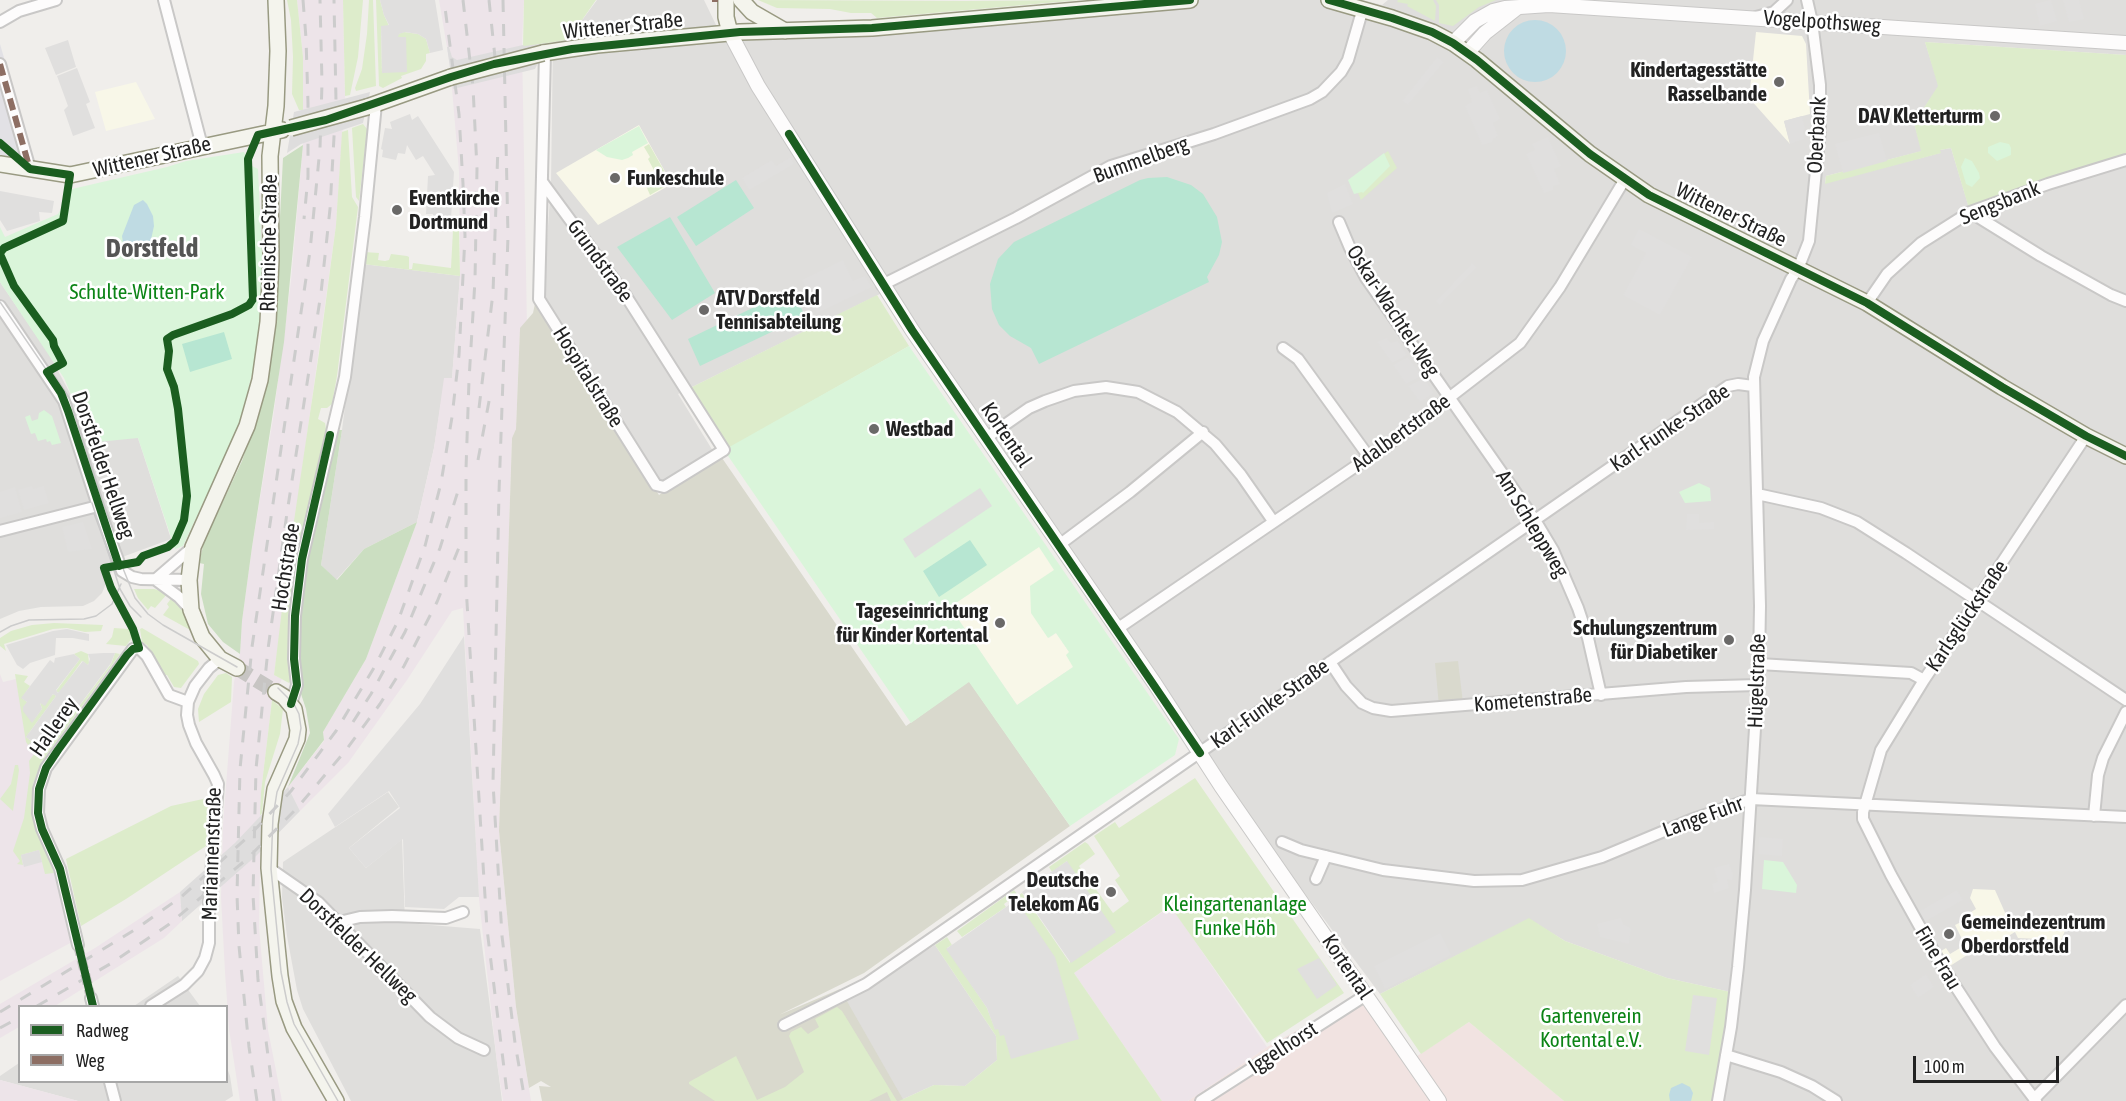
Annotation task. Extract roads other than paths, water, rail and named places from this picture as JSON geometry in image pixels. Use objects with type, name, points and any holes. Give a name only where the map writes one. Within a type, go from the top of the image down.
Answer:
[{"type":"main road","name":"Rheinische Straße","points":[[189,580],[193,547],[247,426],[260,380],[268,322],[271,260],[270,156],[278,51],[276,0]]},
{"type":"main road","name":"Kortental","points":[[726,0],[726,17],[735,32]]},
{"type":"main road","name":"Kortental","points":[[735,32],[739,0]]},
{"type":"main road","points":[[739,0],[752,12],[785,31]]},
{"type":"main road","name":"Wittener Straße","points":[[0,164],[70,175],[291,129],[372,106],[451,77],[544,53],[597,45],[735,32],[872,28],[1191,0]]},
{"type":"main road","name":"Wittener Straße","points":[[1329,0],[1363,8],[1432,32],[1453,43],[1468,52],[1590,154],[1649,195],[1867,303],[2002,387],[2086,436],[2126,456]]},
{"type":"main road","name":"Dorstfelder Hellweg","points":[[189,580],[191,610],[202,637],[220,659],[237,668]]},
{"type":"main road","points":[[276,692],[291,704],[297,718],[298,734],[275,789],[270,824],[269,868],[280,976],[284,1000],[302,1044],[336,1101]]},
{"type":"street","points":[[0,22],[19,11],[56,0]]},
{"type":"street","points":[[164,0],[202,146]]},
{"type":"street","points":[[1753,18],[1774,12],[1787,0]]},
{"type":"street","name":"Oberbank","points":[[1798,268],[1811,231],[1820,130],[1820,85],[1807,0]]},
{"type":"street","name":"Vogelpothsweg","points":[[1453,43],[1475,21],[1492,11],[1560,5],[2126,43]]},
{"type":"street","points":[[1468,52],[1485,33],[1519,7]]},
{"type":"street","name":"Bummelberg","points":[[882,285],[1111,166],[1214,134],[1310,99],[1322,92],[1345,66],[1363,8]]},
{"type":"street","name":"Kortental","points":[[735,32],[739,52],[882,285],[1439,1101]]},
{"type":"street","points":[[543,183],[544,53]]},
{"type":"street","points":[[0,64],[30,169]]},
{"type":"street","name":"Hochstraße","points":[[291,704],[297,685],[294,658],[295,627],[302,559],[345,377],[365,217],[372,106]]},
{"type":"street","name":"Sengsbank","points":[[1867,303],[1887,274],[1921,243],[1970,212],[2048,184],[2126,160]]},
{"type":"street","name":"Adalbertstraße","points":[[1117,629],[1369,457],[1520,343],[1560,288],[1625,179]]},
{"type":"street","name":"Hospitalstraße","points":[[543,183],[540,301],[656,485],[662,488],[668,485],[724,450]]},
{"type":"street","name":"Grundstraße","points":[[543,183],[620,287],[724,450]]},
{"type":"street","points":[[1970,212],[2041,256],[2126,301]]},
{"type":"street","name":"Oskar-Wachtel-Weg","points":[[1339,222],[1366,278],[1450,398]]},
{"type":"street","name":"Hügelstraße","points":[[1718,1101],[1735,994],[1758,685],[1757,494],[1753,386],[1755,368],[1763,341],[1798,268]]},
{"type":"street","name":"Dorstfelder Hellweg","points":[[0,306],[61,393],[122,571],[132,578],[189,580]]},
{"type":"street","points":[[1283,348],[1298,359],[1369,457]]},
{"type":"street","name":"Karl-Funke-Straße","points":[[784,1025],[866,984],[1728,386],[1733,384],[1753,386]]},
{"type":"street","points":[[986,438],[1045,400],[1074,391],[1106,387],[1125,389],[1150,397],[1177,412],[1203,432],[1229,459],[1273,521]]},
{"type":"street","name":"Am Schleppweg","points":[[1450,398],[1535,520],[1563,570],[1588,638],[1601,694]]},
{"type":"street","points":[[1059,545],[1130,492],[1203,432]]},
{"type":"street","name":"Karlsglückstraße","points":[[1865,804],[1881,750],[1924,680],[2086,436]]},
{"type":"street","points":[[1757,494],[1821,508],[1857,522],[2126,700]]},
{"type":"street","points":[[0,531],[98,506]]},
{"type":"street","points":[[156,579],[166,573],[193,547]]},
{"type":"street","name":"Dorstfelder Hellweg","points":[[156,579],[191,610]]},
{"type":"street","name":"Hallerey","points":[[78,945],[60,869],[42,829],[38,813],[39,789],[46,768],[134,649],[139,648],[147,656],[169,695],[188,702]]},
{"type":"street","points":[[188,702],[198,680],[220,659]]},
{"type":"street","name":"Kometenstraße","points":[[1330,662],[1346,686],[1362,703],[1373,708],[1391,711],[1721,685],[1758,685]]},
{"type":"street","points":[[1759,664],[1911,673],[1924,680]]},
{"type":"street","name":"Mariannenstraße","points":[[153,1005],[184,985],[198,971],[209,943],[209,901],[218,784],[189,725],[188,702]]},
{"type":"street","points":[[2094,816],[2098,775],[2103,758],[2126,712]]},
{"type":"street","name":"Lange Fuhr","points":[[1282,842],[1383,870],[1426,877],[1474,880],[1522,879],[1602,856],[1751,798],[2126,817]]},
{"type":"street","name":"Fine Frau","points":[[1865,804],[1863,819],[1938,961],[1995,1047],[2035,1100]]},
{"type":"street","points":[[1316,879],[1326,856]]},
{"type":"street","name":"Dorstfelder Hellweg","points":[[269,868],[318,902],[430,1017],[458,1038],[484,1050]]},
{"type":"street","points":[[339,922],[360,917],[446,918],[463,912]]},
{"type":"street","name":"Iggelhorst","points":[[1201,1101],[1366,995]]},
{"type":"street","points":[[2035,1100],[2126,1005]]},
{"type":"street","points":[[1726,1055],[1781,1072],[1812,1086],[1836,1101]]},
{"type":"street","points":[[110,1083],[115,1101]]},
{"type":"water","points":[[1535,20],[1557,29],[1566,51],[1557,73],[1535,82],[1513,73],[1504,51],[1513,29]]},
{"type":"water","points":[[143,200],[153,216],[154,226],[149,249],[138,255],[123,243],[122,236],[134,205]]},
{"type":"water","points":[[1682,1083],[1690,1087],[1693,1093],[1691,1101],[1670,1101],[1671,1088]]},
{"type":"tunnel","points":[[237,668],[276,692]]},
{"type":"tunnel","points":[[78,945],[91,998]]},
{"type":"tram line","points":[[0,302],[67,400],[122,566],[135,598],[148,614],[163,625],[237,667]]},
{"type":"tram line","points":[[92,503],[120,589],[130,606],[141,617]]},
{"type":"tram line","points":[[0,632],[29,620],[84,619],[96,616],[112,604],[121,584]]},
{"type":"tram line","points":[[278,688],[294,704],[299,714],[301,728],[298,744],[277,792],[273,817],[271,869],[281,972],[294,1024],[338,1101]]},
{"type":"railway","points":[[303,0],[308,103],[308,177],[304,219]]},
{"type":"railway","points":[[257,1101],[239,946],[237,895],[240,769],[252,647],[310,251],[320,148],[322,83],[320,0]]},
{"type":"railway","points":[[274,1101],[258,980],[253,895],[256,769],[268,649],[321,293],[330,209],[336,101],[334,0]]},
{"type":"railway","points":[[0,1012],[136,929],[181,897],[249,836],[291,791],[336,731],[375,666],[398,621],[425,546],[441,483],[459,355],[465,236],[463,184],[459,114],[444,0]]},
{"type":"railway","points":[[463,0],[473,87],[477,169],[475,280],[466,469],[466,586],[487,929],[508,1101]]},
{"type":"railway","points":[[489,0],[496,67]]},
{"type":"railway","points":[[503,0],[508,236],[499,492],[493,783],[502,936],[515,1043],[525,1101]]},
{"type":"railway","points":[[479,408],[493,293],[498,145]]},
{"type":"railway","points":[[478,460],[490,396]]},
{"type":"railway","points":[[353,722],[405,632],[440,548],[459,488]]},
{"type":"railway","points":[[39,1005],[110,964],[168,925],[247,859],[298,807],[346,750],[380,704],[404,666],[437,602],[460,545]]},
{"type":"railway","points":[[0,1028],[18,1018]]},
{"type":"place","name":"Kindertagesstätte Rasselbande","points":[[1779,82]]},
{"type":"place","name":"DAV Kletterturm","points":[[1995,116]]},
{"type":"place","name":"Funkeschule","points":[[615,178]]},
{"type":"place","name":"Eventkirche Dortmund","points":[[397,210]]},
{"type":"place","name":"ATV Dorstfeld Tennisabteilung","points":[[704,310]]},
{"type":"place","name":"Westbad","points":[[874,429]]},
{"type":"place","name":"Tageseinrichtung für Kinder Kortental","points":[[1000,623]]},
{"type":"place","name":"Schulungszentrum für Diabetiker","points":[[1729,640]]},
{"type":"place","name":"Deutsche Telekom AG","points":[[1111,892]]},
{"type":"place","name":"Gemeindezentrum Oberdorstfeld","points":[[1949,934]]},
{"type":"district","name":"Dorstfeld","points":[[152,248]]},
{"type":"park label","name":"Schulte-Witten-Park","points":[[147,292]]},
{"type":"park label","name":"Kleingartenanlage Funke Höh","points":[[1235,916]]},
{"type":"park label","name":"Gartenverein Kortental e.V.","points":[[1591,1028]]}]
